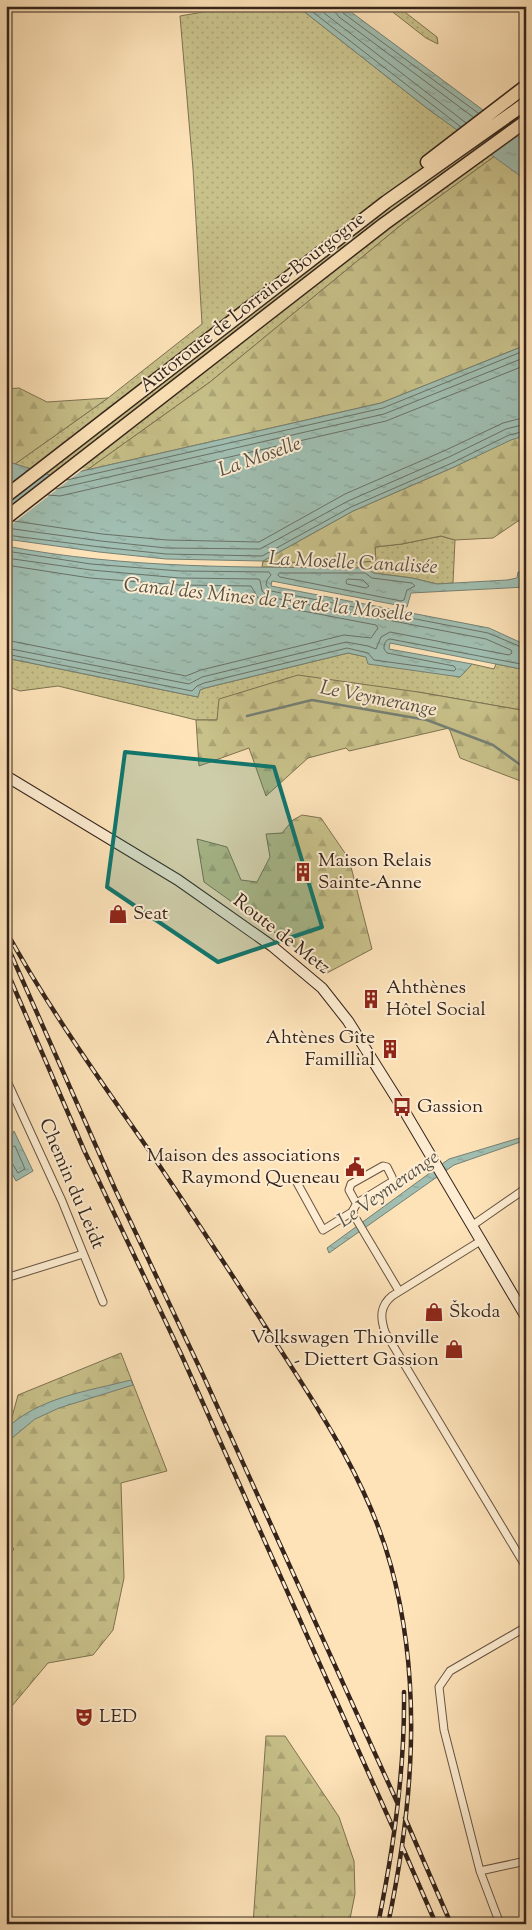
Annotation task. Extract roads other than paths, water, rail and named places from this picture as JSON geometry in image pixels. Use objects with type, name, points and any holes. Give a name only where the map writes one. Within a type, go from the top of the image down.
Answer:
[{"type":"highway","points":[[503,111],[526,86]]},
{"type":"highway","points":[[503,111],[526,103]]},
{"type":"highway","name":"Autoroute de Lorraine-Bourgogne","points":[[6,496],[386,202],[404,181],[503,111]]},
{"type":"highway","name":"Autoroute de Lorraine-Bourgogne","points":[[6,518],[384,224],[524,123]]},
{"type":"main road","name":"Route de Metz","points":[[6,776],[178,880],[272,946],[322,988],[348,1021],[436,1163],[526,1317]]},
{"type":"street","name":"Chemin du Leidt","points":[[6,1079],[36,1140],[103,1302]]},
{"type":"street","points":[[295,1179],[322,1230],[352,1212],[358,1203],[393,1181],[388,1167],[383,1166],[351,1184],[349,1190],[355,1202],[358,1203]]},
{"type":"street","points":[[473,1225],[526,1186]]},
{"type":"street","points":[[352,1212],[399,1291]]},
{"type":"street","points":[[482,1240],[399,1291],[386,1302],[382,1310],[382,1322],[384,1332],[526,1567]]},
{"type":"street","points":[[6,1278],[83,1254]]},
{"type":"street","points":[[500,1924],[480,1871],[444,1730],[439,1687],[450,1671],[526,1626]]},
{"type":"street","points":[[480,1871],[526,1861]]},
{"type":"water","points":[[297,6],[343,6],[526,142],[526,180],[428,109]]},
{"type":"water","name":"La Moselle","points":[[526,345],[526,435],[353,511],[263,561],[166,559],[6,539],[6,461],[56,477],[381,403]]},
{"type":"water","name":"Canal des Mines de Fer de la Moselle","points":[[6,546],[51,554],[141,563],[232,567],[368,568],[373,573],[412,578],[437,584],[507,580],[517,578],[518,572],[526,572],[526,587],[411,593],[407,607],[272,581],[271,586],[489,628],[526,645],[526,670],[390,643],[389,649],[472,664],[460,677],[368,664],[366,657],[348,653],[205,688],[200,690],[198,697],[6,658]]},
{"type":"water","points":[[14,1131],[33,1171],[16,1181],[6,1157]]},
{"type":"water","points":[[526,1136],[526,1140],[454,1165],[329,1253],[327,1248],[449,1159]]},
{"type":"water","points":[[131,1380],[133,1385],[59,1408],[35,1419],[6,1443],[6,1429],[34,1409],[65,1397]]},
{"type":"waterway","name":"Le Veymerange","points":[[247,716],[312,700],[427,720],[493,745],[526,769]]},
{"type":"railway","points":[[6,931],[59,1019],[197,1221],[320,1412],[354,1471],[381,1534],[391,1566],[401,1610],[408,1655],[411,1700],[411,1745],[404,1835],[388,1924]]},
{"type":"railway","points":[[6,943],[115,1189],[203,1375],[397,1802]]},
{"type":"railway","points":[[6,969],[84,1150],[181,1354],[394,1830]]},
{"type":"railway","points":[[378,1924],[397,1808],[403,1750],[404,1692]]},
{"type":"railway","points":[[405,1818],[451,1924]]},
{"type":"railway","points":[[402,1846],[436,1924]]},
{"type":"place","name":"Maison Relais Sainte-Anne","points":[[303,872]]},
{"type":"place","name":"Seat","points":[[118,914]]},
{"type":"place","name":"Ahthènes Hôtel Social","points":[[371,999]]},
{"type":"place","name":"Ahtènes Gîte Famillial","points":[[390,1049]]},
{"type":"place","name":"Gassion","points":[[402,1107]]},
{"type":"place","name":"Maison des associations Raymond Queneau","points":[[355,1167]]},
{"type":"place","name":"Škoda","points":[[434,1312]]},
{"type":"place","name":"Volkswagen Thionville - Diettert Gassion","points":[[454,1349]]},
{"type":"place","name":"LED","points":[[84,1717]]},
{"type":"water label","name":"La Moselle Canalisée","points":[[353,564]]}]
